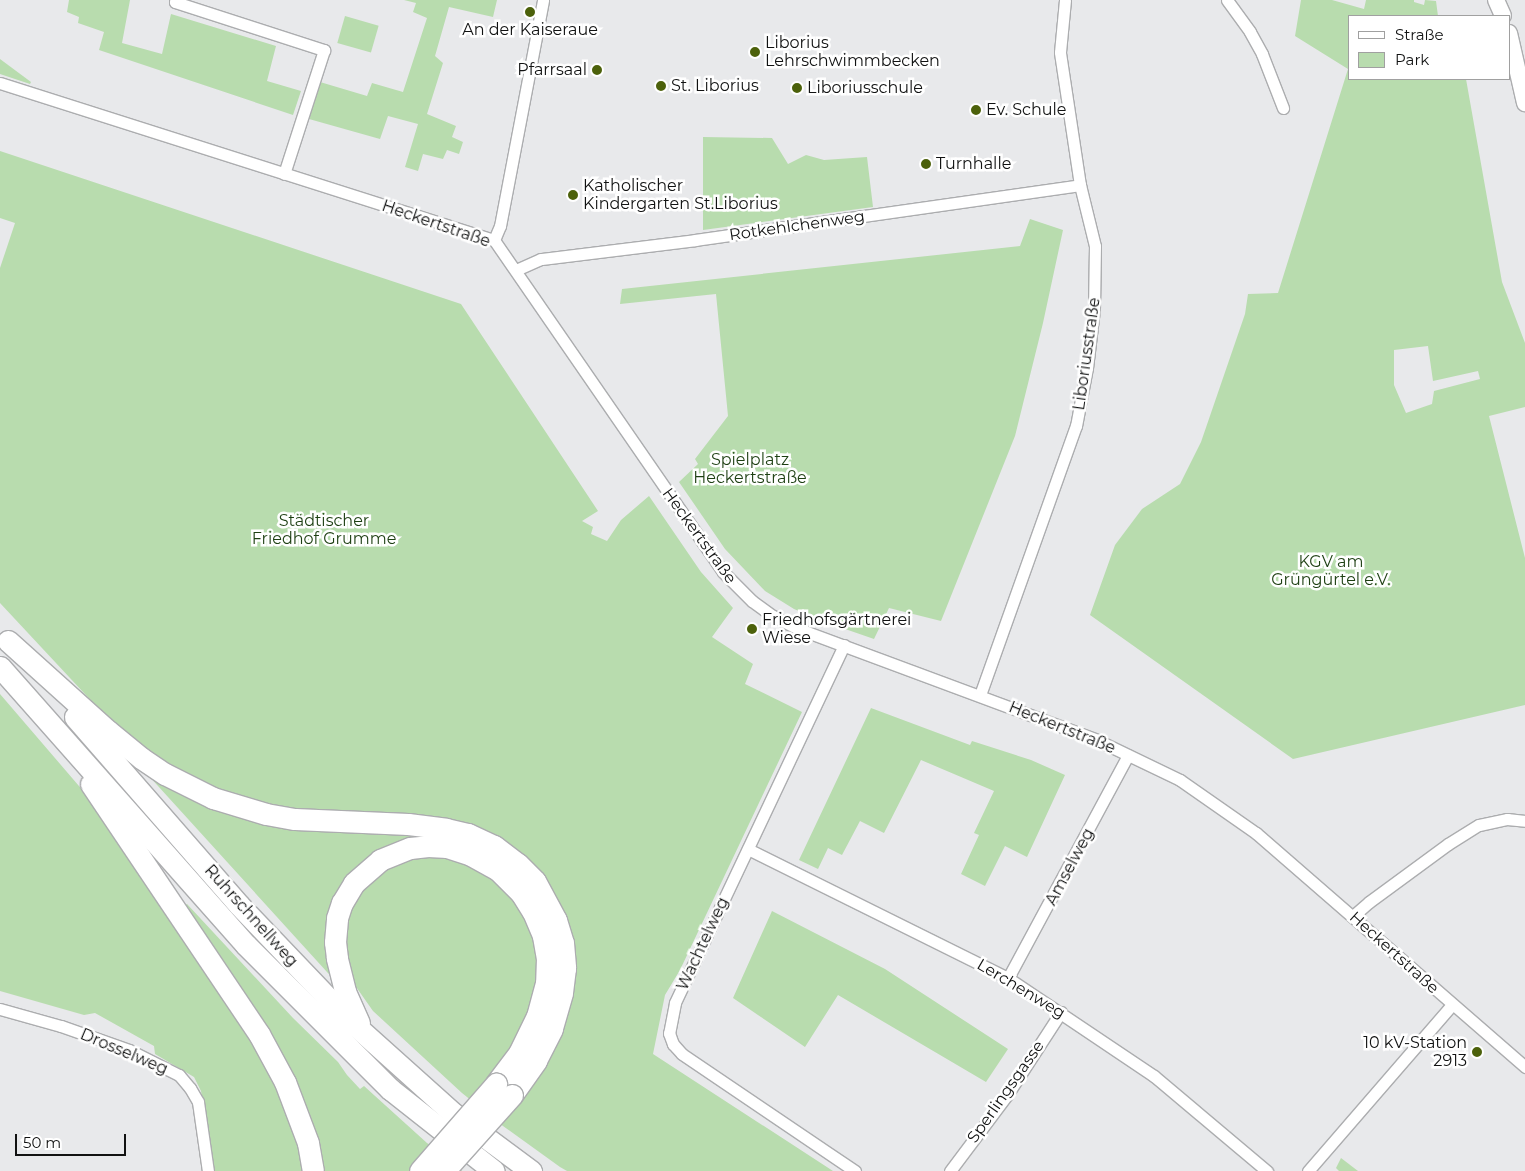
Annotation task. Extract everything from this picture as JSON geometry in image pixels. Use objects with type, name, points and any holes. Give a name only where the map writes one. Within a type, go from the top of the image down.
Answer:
[{"type":"highway","name":"Ruhrschnellweg","points":[[4,637],[239,905],[320,991],[372,1042],[454,1114],[531,1171]]},
{"type":"highway","points":[[4,637],[108,731],[141,758],[165,774],[213,798],[266,814],[295,819],[408,824],[468,834],[494,846],[535,880],[556,920],[563,943],[565,968],[562,993],[552,1029],[536,1061],[504,1089],[420,1171]]},
{"type":"highway","name":"Ruhrschnellweg","points":[[0,667],[267,965],[390,1090],[494,1171]]},
{"type":"highway","points":[[54,726],[108,810],[259,1034],[285,1082],[308,1144],[313,1171]]},
{"type":"highway","points":[[372,1042],[362,1030],[352,1010],[337,958],[336,928],[342,903],[360,877],[380,860],[392,854],[410,848],[428,846],[460,851],[498,870],[521,893],[533,912],[544,936],[547,958],[546,982],[537,1016],[504,1089],[444,1171]]},
{"type":"street","points":[[176,0],[175,2],[324,50],[284,174]]},
{"type":"street","points":[[494,240],[500,226],[543,0]]},
{"type":"street","name":"Liboriusstraße","points":[[980,695],[1080,412],[1092,328],[1096,246],[1080,185],[1060,52],[1065,0]]},
{"type":"street","points":[[1227,0],[1250,32],[1262,54],[1283,108]]},
{"type":"street","points":[[1496,0],[1503,15]]},
{"type":"street","points":[[1510,36],[1525,103]]},
{"type":"street","name":"Heckertstraße","points":[[0,83],[494,240],[670,497],[738,588],[773,616],[799,629],[980,695],[1128,755],[1180,780],[1219,805],[1256,833],[1525,1067]]},
{"type":"street","name":"Rotkehlchenweg","points":[[516,270],[540,259],[695,240],[1080,185]]},
{"type":"street","name":"Wachtelweg","points":[[844,645],[675,1003],[669,1034],[673,1044],[682,1054],[856,1171]]},
{"type":"street","name":"Amselweg","points":[[1008,978],[1052,902],[1128,755]]},
{"type":"street","points":[[1353,916],[1448,844],[1479,825],[1506,819],[1525,821]]},
{"type":"street","name":"Lerchenweg","points":[[748,849],[1008,978],[1061,1012],[1173,1091],[1267,1171]]},
{"type":"street","points":[[1308,1171],[1452,1005]]},
{"type":"street","name":"Drosselweg","points":[[0,1009],[61,1026],[129,1050],[179,1075],[190,1088],[198,1102],[208,1171]]},
{"type":"street","name":"Sperlingsgasse","points":[[950,1171],[1006,1095],[1061,1012]]},
{"type":"green space","points":[[69,0],[130,0],[122,43],[162,54],[171,14],[276,46],[267,81],[301,91],[293,115],[99,50],[104,32],[78,23],[79,17],[67,12]]},
{"type":"green space","points":[[404,0],[497,0],[493,17],[449,7],[435,56],[443,63],[427,114],[456,126],[452,137],[463,142],[459,154],[447,150],[443,159],[423,154],[418,171],[405,167],[418,124],[388,116],[380,139],[309,119],[320,82],[367,96],[372,83],[403,92],[427,18],[413,12],[416,3]]},
{"type":"green space","name":"KGV am Grüngürtel e.V.","points":[[1301,0],[1332,0],[1364,9],[1366,0],[1414,0],[1414,2],[1424,5],[1425,0],[1436,1],[1438,15],[1348,15],[1348,69],[1295,36]]},
{"type":"green space","points":[[345,16],[379,26],[371,53],[337,43]]},
{"type":"green space","points":[[0,59],[31,82],[30,84],[0,74]]},
{"type":"green space","name":"KGV am Grüngürtel e.V.","points":[[1348,69],[1348,80],[1466,80],[1502,282],[1525,343],[1525,407],[1489,416],[1525,558],[1525,705],[1293,759],[1090,615],[1115,545],[1142,509],[1180,484],[1201,442],[1245,314],[1248,294],[1278,293]],"holes":[[[1428,346],[1433,381],[1478,371],[1480,379],[1434,391],[1432,404],[1406,413],[1394,385],[1394,350]]]},
{"type":"green space","points":[[703,137],[772,138],[788,164],[806,155],[824,160],[867,157],[873,207],[703,230]]},
{"type":"green space","name":"Städtischer Friedhof Grumme","points":[[0,151],[461,304],[598,511],[582,521],[593,527],[591,534],[607,541],[621,520],[649,496],[701,572],[733,608],[712,637],[753,664],[745,684],[802,712],[680,970],[665,995],[653,1054],[833,1171],[567,1171],[560,1167],[503,1126],[462,1093],[373,1011],[354,984],[344,954],[348,911],[357,892],[381,870],[416,854],[459,858],[500,882],[530,924],[557,1036],[519,854],[294,812],[217,791],[152,756],[111,722],[0,603],[0,268],[15,223],[0,218]]},
{"type":"green space","name":"Spielplatz Heckertstraße","points":[[1030,219],[1063,230],[1043,323],[1015,436],[941,621],[889,608],[874,639],[794,609],[765,591],[725,549],[679,482],[698,464],[695,459],[728,416],[716,294],[620,304],[622,289],[1020,246]]},
{"type":"green space","points":[[0,694],[103,814],[234,1009],[278,1085],[306,1171],[214,1171],[201,1091],[194,1077],[155,1054],[154,1046],[95,1013],[84,1015],[0,991]]},
{"type":"green space","points":[[871,708],[970,745],[972,741],[1031,760],[1065,775],[1027,857],[1005,846],[985,886],[961,874],[979,835],[974,833],[994,791],[921,760],[884,833],[860,821],[842,855],[828,848],[818,869],[799,860]]},
{"type":"green space","points":[[138,764],[183,792],[419,833],[420,838],[350,878],[337,983]]},
{"type":"green space","points":[[187,904],[293,1018],[338,1062],[360,1089],[364,1086],[427,1143],[453,1161],[462,1171],[321,1171],[184,906]]},
{"type":"green space","points":[[772,911],[885,969],[1008,1049],[986,1082],[838,995],[805,1047],[733,998]]},
{"type":"green space","points":[[1341,1158],[1358,1171],[1339,1171],[1336,1168]]},
{"type":"place","name":"An der Kaiseraue","points":[[530,12]]},
{"type":"place","name":"Liborius Lehrschwimmbecken","points":[[755,52]]},
{"type":"place","name":"Pfarrsaal","points":[[597,70]]},
{"type":"place","name":"St. Liborius","points":[[661,86]]},
{"type":"place","name":"Liboriusschule","points":[[797,88]]},
{"type":"place","name":"Ev. Schule","points":[[976,110]]},
{"type":"place","name":"Turnhalle","points":[[926,164]]},
{"type":"place","name":"Katholischer Kindergarten St.Liborius","points":[[573,195]]},
{"type":"place","name":"Friedhofsgärtnerei Wiese","points":[[752,629]]},
{"type":"place","name":"10 kV-Station 2913","points":[[1477,1052]]}]
